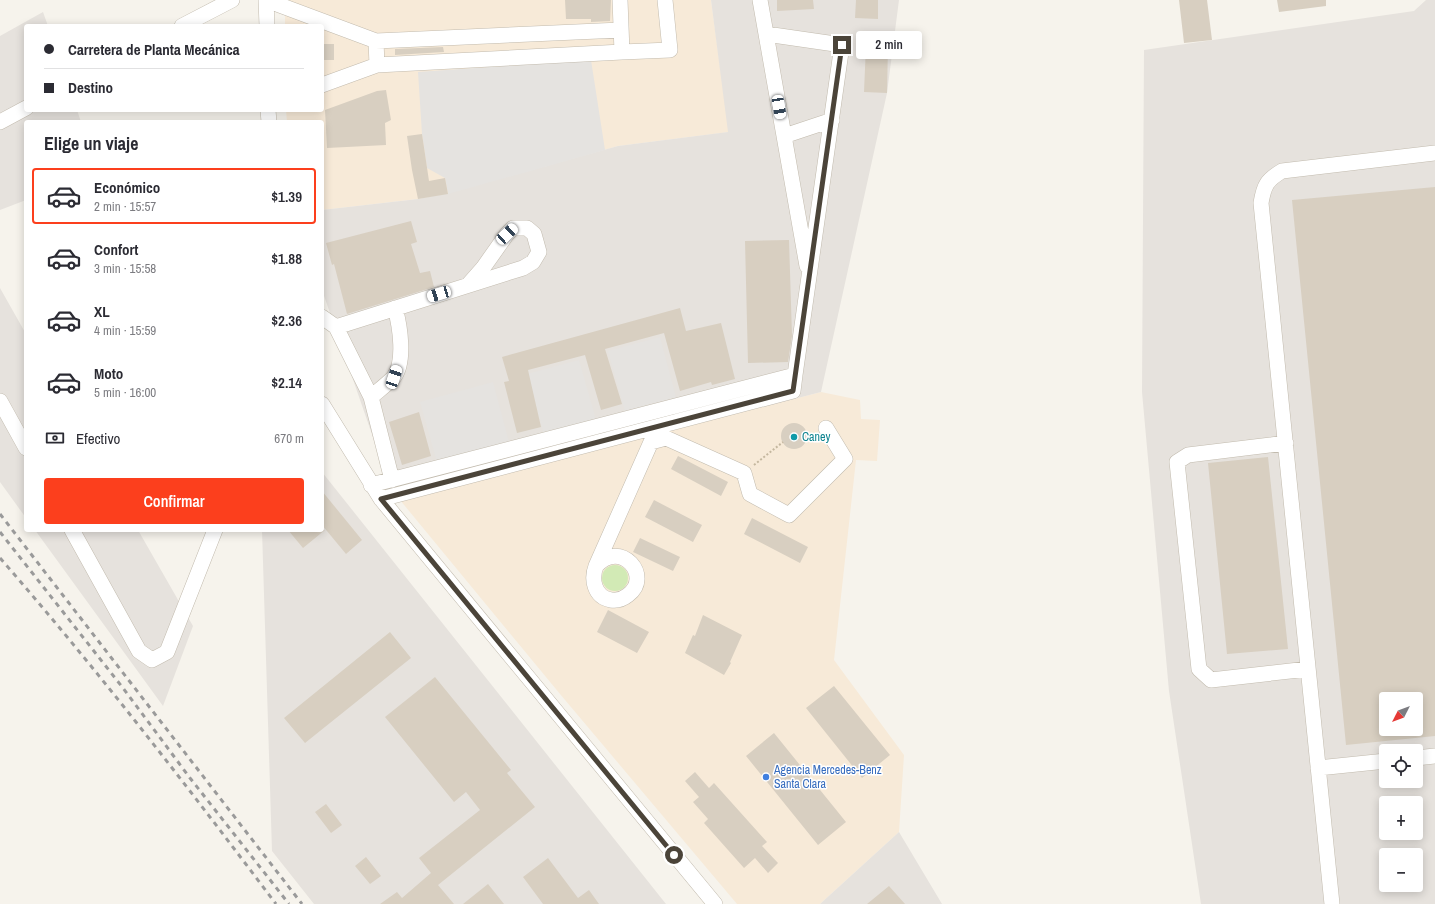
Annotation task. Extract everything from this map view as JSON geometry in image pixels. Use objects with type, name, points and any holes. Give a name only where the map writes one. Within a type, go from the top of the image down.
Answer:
[{"type":"street","points":[[186,24],[232,0]]},
{"type":"street","points":[[267,24],[266,0],[376,41],[621,30]]},
{"type":"street","points":[[620,0],[622,52]]},
{"type":"street","points":[[324,84],[376,65],[670,50],[665,0]]},
{"type":"street","points":[[760,0],[809,279]]},
{"type":"street","points":[[381,499],[793,391],[842,45],[766,34]]},
{"type":"street","points":[[376,41],[376,65]]},
{"type":"street","points":[[0,122],[24,109]]},
{"type":"street","points":[[784,136],[832,120]]},
{"type":"street","points":[[1332,904],[1261,203],[1264,189],[1270,179],[1282,171],[1435,153]]},
{"type":"street","points":[[336,327],[523,268],[533,262],[539,252],[534,234],[527,228],[513,228],[483,268],[468,285]]},
{"type":"street","points":[[371,397],[394,377],[401,356],[399,322],[395,308]]},
{"type":"street","points":[[324,318],[336,327],[371,397],[392,480]]},
{"type":"street","points":[[371,485],[795,375]]},
{"type":"street","points":[[0,401],[24,444]]},
{"type":"street","points":[[324,407],[381,499],[714,904]]},
{"type":"street","points":[[596,566],[651,442],[666,438],[744,473],[750,494],[790,515],[845,459],[826,428]]},
{"type":"street","points":[[1286,443],[1188,455],[1177,462],[1199,669],[1211,680],[1308,669]]},
{"type":"street","points":[[73,532],[139,650],[152,660],[167,652],[214,532]]},
{"type":"street","points":[[1423,757],[1435,756]]},
{"type":"street","points":[[1318,768],[1379,762]]},
{"type":"path","points":[[744,473],[783,442]]},
{"type":"shaded area","points":[[285,0],[711,0],[729,132],[618,146],[448,194],[324,210],[324,120],[287,120],[286,112],[324,112],[324,24],[285,24]]},
{"type":"shaded area","points":[[711,0],[899,0],[887,93],[821,392],[400,500],[385,472],[324,296],[324,210],[418,199],[448,193],[618,146],[728,132]]},
{"type":"shaded area","points":[[1426,0],[1435,0],[1435,904],[1201,904],[1169,691],[1142,392],[1144,50],[1414,11]]},
{"type":"shaded area","points":[[43,12],[47,24],[24,24],[24,112],[78,112],[80,120],[24,120],[24,201],[0,210],[0,36]]},
{"type":"shaded area","points":[[591,60],[605,150],[448,194],[445,178],[427,168],[422,134],[418,72]]},
{"type":"shaded area","points":[[0,288],[24,330],[24,515],[0,482]]},
{"type":"shaded area","points":[[660,337],[676,397],[625,411],[608,351]]},
{"type":"shaded area","points":[[579,360],[596,420],[544,434],[527,374]]},
{"type":"shaded area","points":[[493,382],[509,442],[437,462],[420,402]]},
{"type":"shaded area","points":[[821,392],[860,400],[861,419],[880,420],[877,461],[856,460],[834,660],[904,755],[899,832],[820,904],[737,904],[560,694],[400,500]]},
{"type":"shaded area","points":[[324,475],[666,904],[314,904],[272,851],[262,532],[324,532]]},
{"type":"shaded area","points":[[36,532],[139,532],[193,626],[163,706]]},
{"type":"shaded area","points":[[899,832],[942,904],[820,904]]},
{"type":"green space","points":[[615,565],[624,569],[628,578],[624,587],[615,591],[606,587],[602,578],[606,569]]},
{"type":"building","points":[[565,0],[611,0],[610,21],[591,22],[591,19],[566,19]]},
{"type":"building","points":[[777,0],[813,0],[814,9],[777,11]]},
{"type":"building","points":[[856,0],[878,0],[878,19],[855,18]]},
{"type":"building","points":[[1179,0],[1207,0],[1212,40],[1184,43]]},
{"type":"building","points":[[1277,0],[1326,0],[1326,6],[1279,12]]},
{"type":"building","points":[[324,44],[334,44],[334,60],[324,60]]},
{"type":"building","points":[[866,45],[888,46],[887,93],[864,92]]},
{"type":"building","points":[[443,47],[444,52],[395,55],[395,49]]},
{"type":"building","points":[[386,90],[391,120],[385,123],[386,145],[327,148],[325,110],[377,91]]},
{"type":"building","points":[[422,134],[429,181],[445,178],[448,194],[418,199],[407,136]]},
{"type":"building","points":[[1435,187],[1435,736],[1346,745],[1292,200]]},
{"type":"building","points":[[411,221],[417,242],[411,244],[420,273],[430,271],[434,287],[347,314],[334,264],[332,265],[326,243]]},
{"type":"building","points":[[789,240],[792,336],[788,362],[748,363],[745,241]]},
{"type":"building","points":[[680,308],[686,331],[721,323],[735,379],[712,385],[711,382],[680,391],[664,333],[605,349],[622,404],[601,410],[585,355],[528,370],[541,427],[517,433],[504,382],[509,381],[502,357]]},
{"type":"building","points":[[419,412],[431,456],[402,465],[389,422]]},
{"type":"building","name":"Caney","points":[[794,423],[803,427],[807,436],[803,445],[794,449],[785,445],[781,436],[785,427]]},
{"type":"building","points":[[678,456],[728,482],[721,496],[671,469]]},
{"type":"building","points":[[1268,457],[1288,649],[1227,654],[1208,463]]},
{"type":"building","points":[[324,493],[362,540],[346,554],[324,527]]},
{"type":"building","points":[[654,500],[702,525],[693,542],[645,517]]},
{"type":"building","points":[[752,518],[808,547],[800,563],[744,534]]},
{"type":"building","points":[[290,532],[323,532],[303,548]]},
{"type":"building","points":[[640,538],[680,557],[673,571],[633,552]]},
{"type":"building","points":[[608,610],[649,632],[637,653],[597,632]]},
{"type":"building","points":[[703,615],[742,635],[730,662],[731,663],[724,675],[685,653],[693,635],[695,636]]},
{"type":"building","points":[[390,632],[411,658],[305,743],[284,718]]},
{"type":"building","points":[[435,677],[511,770],[507,773],[535,807],[438,885],[454,904],[380,904],[397,892],[402,898],[431,873],[419,858],[480,810],[466,792],[454,802],[385,717]]},
{"type":"building","points":[[834,686],[890,755],[862,778],[806,708]]},
{"type":"building","points":[[774,733],[846,822],[818,845],[746,756]]},
{"type":"building","points":[[695,772],[709,788],[714,783],[767,842],[762,846],[778,863],[768,873],[755,858],[744,868],[704,823],[708,819],[693,802],[699,797],[685,781]]},
{"type":"building","points":[[326,804],[342,825],[331,833],[315,812]]},
{"type":"building","points":[[366,857],[381,876],[370,884],[355,866]]},
{"type":"building","points":[[548,858],[578,898],[589,890],[599,904],[543,904],[523,877]]},
{"type":"building","points":[[488,884],[504,904],[463,904]]},
{"type":"building","points":[[889,886],[905,904],[867,904]]},
{"type":"railway","points":[[0,514],[302,904]]},
{"type":"railway","points":[[0,532],[123,688],[190,778],[289,904]]},
{"type":"railway","points":[[0,558],[72,642],[141,728],[276,904]]},
{"type":"place","name":"Caney","points":[[794,437]]},
{"type":"place","name":"Agencia Mercedes-Benz Santa Clara","points":[[766,777]]},
{"type":"route","points":[[674,855],[381,499],[793,391],[842,45]]}]
